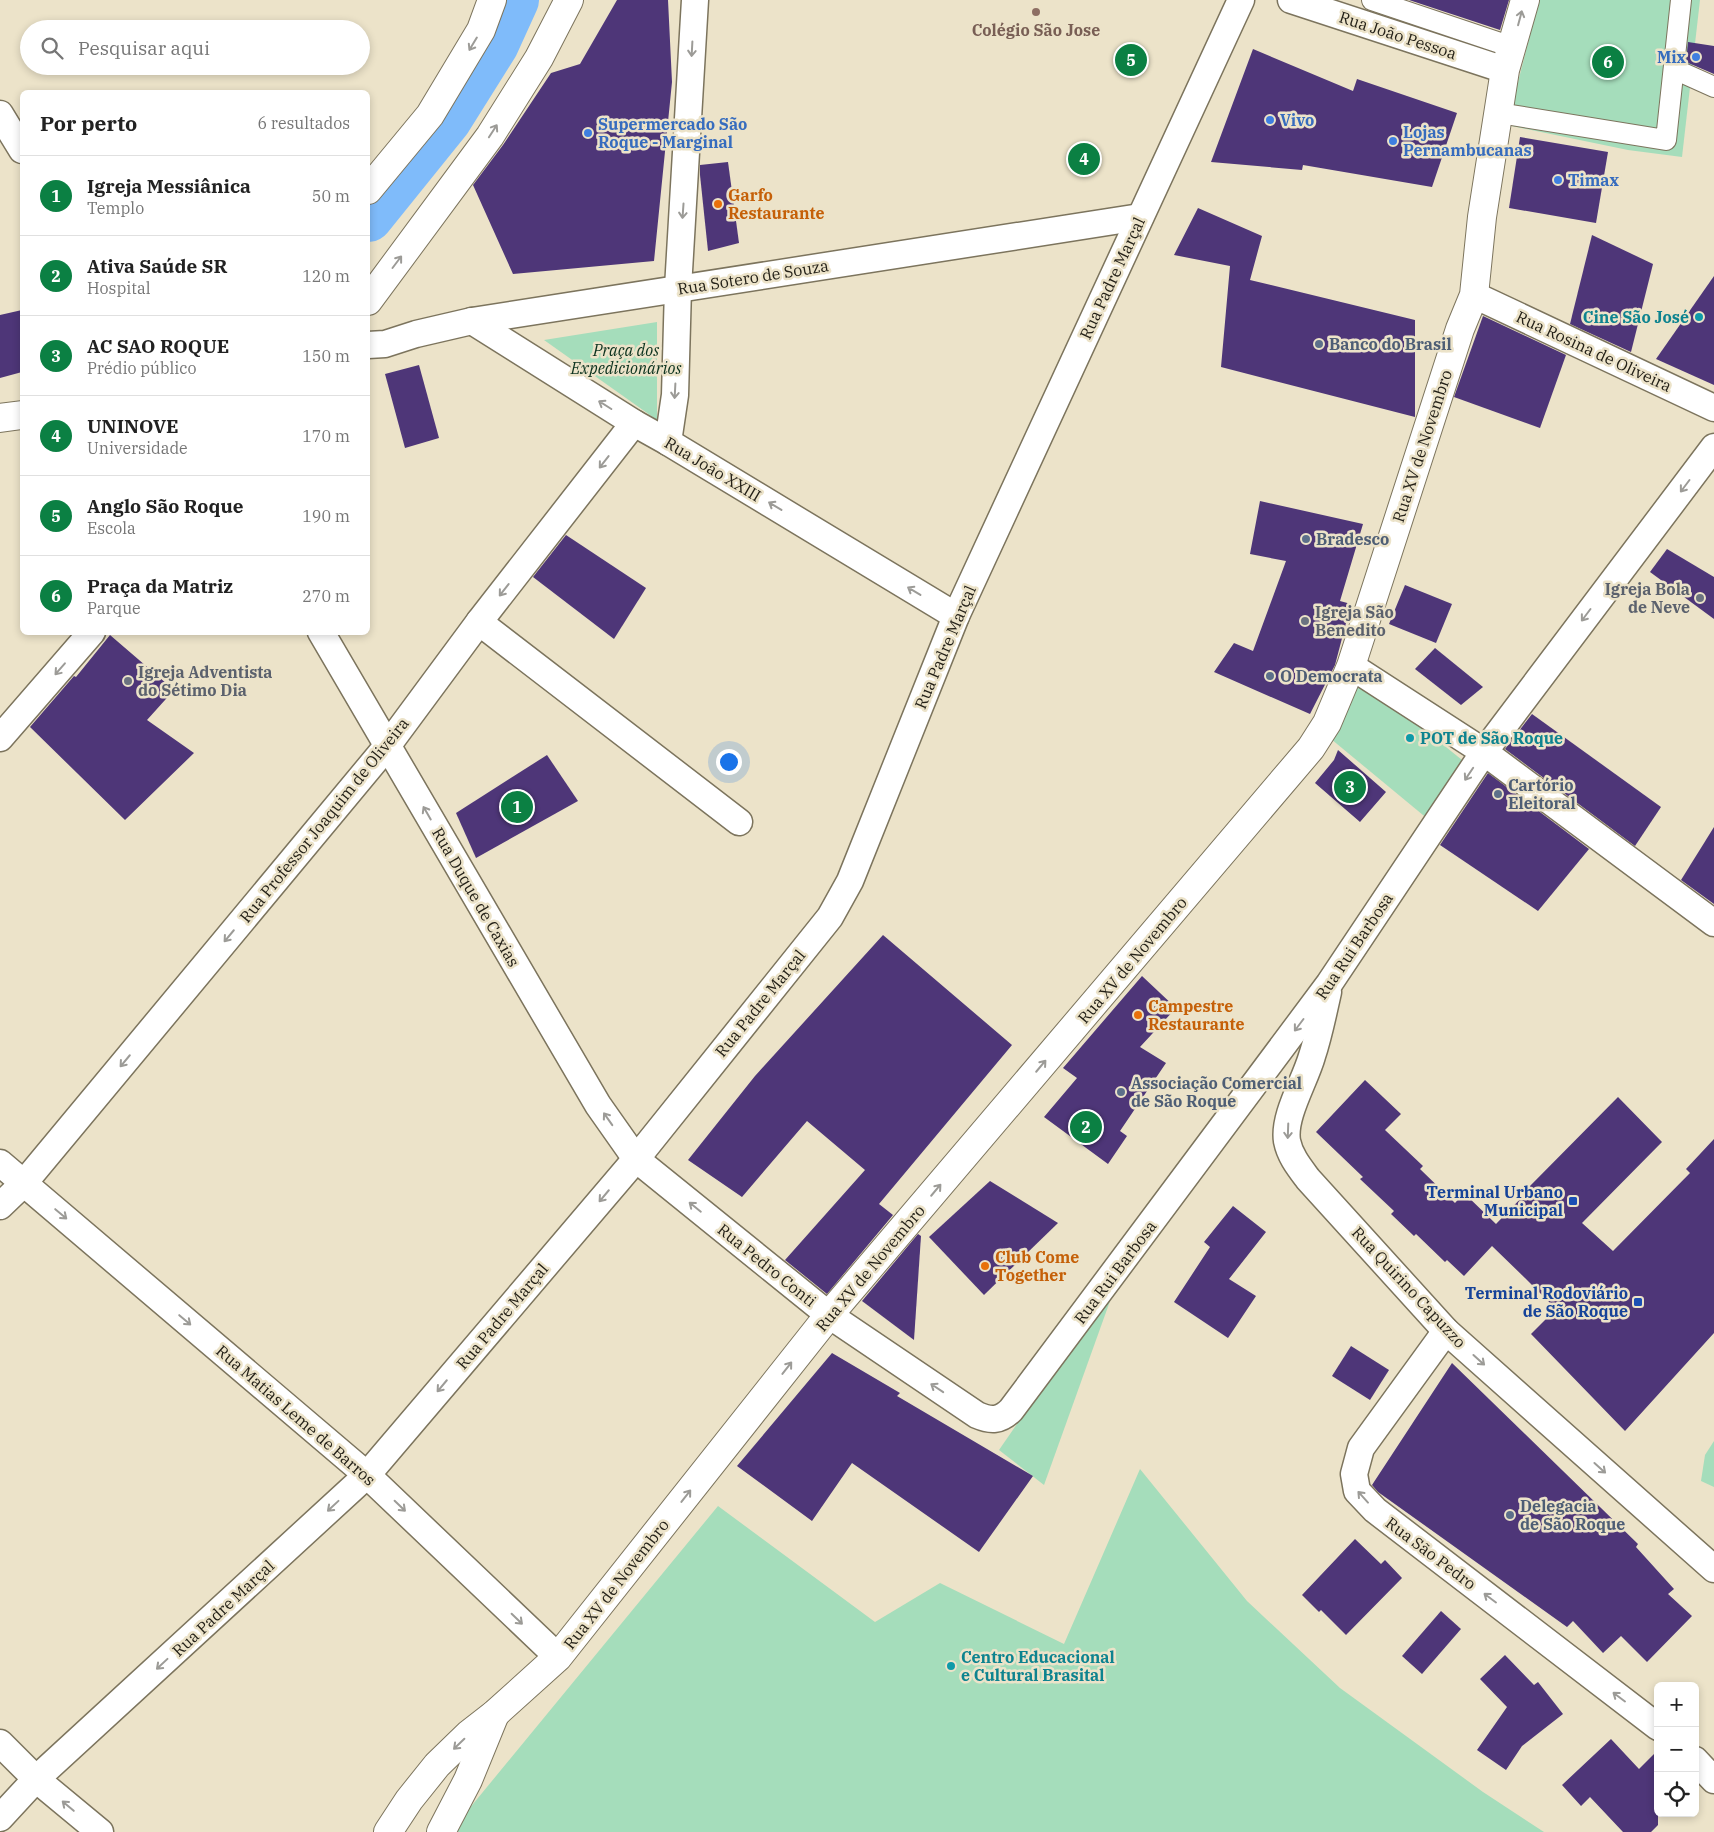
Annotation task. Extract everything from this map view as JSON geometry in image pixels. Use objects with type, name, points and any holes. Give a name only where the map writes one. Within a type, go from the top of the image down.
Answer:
[{"type":"main road","points":[[370,188],[430,115],[481,30],[492,0]]},
{"type":"main road","points":[[370,298],[490,136],[539,58],[569,0]]},
{"type":"main road","name":"Rua XV de Novembro","points":[[388,1832],[409,1800],[437,1765],[469,1734],[496,1713],[558,1657],[829,1315],[1311,748],[1327,723],[1351,666],[1460,329],[1474,295],[1482,217],[1499,113],[1509,59],[1525,0]]},
{"type":"main road","points":[[0,418],[20,415]]},
{"type":"main road","name":"Rua XV de Novembro","points":[[444,1828],[468,1780],[496,1713]]},
{"type":"street","points":[[668,442],[675,395],[678,288],[695,0]]},
{"type":"street","name":"Rua Padre Marçal","points":[[0,1818],[36,1779],[367,1475],[636,1159],[830,917],[850,881],[956,616],[1241,0]]},
{"type":"street","name":"Rua João Pessoa","points":[[1291,0],[1509,59]]},
{"type":"street","name":"Rua João Pessoa","points":[[1372,0],[1509,59]]},
{"type":"street","points":[[1499,113],[1666,140],[1681,0]]},
{"type":"street","points":[[1674,69],[1714,87]]},
{"type":"street","points":[[0,114],[20,147]]},
{"type":"street","name":"Rua Sotero de Souza","points":[[370,345],[385,344],[416,334],[472,322],[678,288],[1140,217]]},
{"type":"street","name":"Rua Rosina de Oliveira","points":[[1474,295],[1714,408]]},
{"type":"street","name":"Rua João XXIII","points":[[472,322],[634,423],[956,616]]},
{"type":"street","name":"Rua Professor Joaquim de Oliveira","points":[[0,1206],[24,1183],[388,745],[480,622],[634,423]]},
{"type":"street","name":"Rua Rui Barbosa","points":[[977,1415],[988,1420],[998,1419],[1005,1416],[1011,1410],[1329,984],[1484,752],[1714,447]]},
{"type":"street","points":[[480,622],[739,822]]},
{"type":"street","points":[[0,738],[89,635]]},
{"type":"street","name":"Rua Duque de Caxias","points":[[323,635],[593,1097],[636,1159]]},
{"type":"street","points":[[1351,666],[1484,752],[1714,923]]},
{"type":"street","name":"Rua Quirino Capuzzo","points":[[1329,984],[1321,1028],[1312,1058],[1288,1121],[1287,1141],[1295,1162],[1446,1331],[1714,1569]]},
{"type":"street","name":"Rua Pedro Conti","points":[[636,1159],[829,1315],[977,1415]]},
{"type":"street","name":"Rua Matias Leme de Barros","points":[[0,1163],[367,1475],[558,1657]]},
{"type":"street","name":"Rua São Pedro","points":[[1446,1331],[1361,1448],[1354,1474],[1357,1491],[1375,1510],[1654,1724]]},
{"type":"street","points":[[0,1742],[36,1779],[100,1832]]},
{"type":"street","points":[[1699,1764],[1714,1780]]},
{"type":"green space","points":[[1539,0],[1700,0],[1682,157],[1628,150],[1507,125]]},
{"type":"green space","name":"Praça dos Expedicionários","points":[[657,322],[657,420],[544,340]]},
{"type":"green space","points":[[1353,672],[1467,764],[1429,820],[1325,734]]},
{"type":"green space","points":[[1119,1276],[1044,1485],[999,1450]]},
{"type":"green space","points":[[1714,1441],[1714,1487],[1701,1481],[1705,1455]]},
{"type":"green space","name":"Centro Educacional e Cultural Brasital","points":[[1140,1469],[1247,1601],[1340,1688],[1483,1792],[1544,1832],[450,1832],[718,1506],[875,1622],[940,1583],[1064,1644]]},
{"type":"building","name":"Supermercado São Roque - Marginal","points":[[617,0],[668,0],[672,82],[654,261],[513,274],[473,185],[503,145],[551,73],[580,64]]},
{"type":"building","points":[[1409,0],[1509,0],[1500,30]]},
{"type":"building","points":[[1688,42],[1714,46],[1714,74],[1686,62]]},
{"type":"building","points":[[1253,49],[1353,91],[1357,79],[1457,113],[1432,187],[1303,165],[1302,170],[1211,162]]},
{"type":"building","name":"Timax","points":[[1520,137],[1608,152],[1596,223],[1509,208]]},
{"type":"building","name":"Garfo Restaurante","points":[[728,162],[739,243],[708,251],[700,165]]},
{"type":"building","name":"Banco do Brasil","points":[[1198,208],[1262,236],[1250,280],[1415,320],[1415,417],[1221,367],[1230,266],[1174,255]]},
{"type":"building","points":[[1592,235],[1653,264],[1631,352],[1570,324]]},
{"type":"building","name":"Cine São José","points":[[1714,276],[1714,385],[1656,359]]},
{"type":"building","points":[[20,310],[20,373],[0,378],[0,315]]},
{"type":"building","points":[[1483,316],[1566,355],[1540,428],[1454,397]]},
{"type":"building","points":[[419,365],[439,438],[405,448],[385,374]]},
{"type":"building","points":[[1260,501],[1363,524],[1340,601],[1351,604],[1335,665],[1310,714],[1214,672],[1234,643],[1253,651],[1286,561],[1250,554]]},
{"type":"building","points":[[566,535],[646,588],[614,639],[533,577]]},
{"type":"building","name":"Igreja Bola de Neve","points":[[1667,549],[1714,577],[1714,619],[1650,572]]},
{"type":"building","points":[[1405,585],[1452,604],[1436,643],[1389,624]]},
{"type":"building","points":[[110,635],[174,690],[147,720],[194,753],[125,820],[30,727],[74,676],[76,677]]},
{"type":"building","points":[[1435,648],[1483,687],[1461,705],[1415,669]]},
{"type":"building","points":[[1532,714],[1661,807],[1635,846],[1505,749]]},
{"type":"building","points":[[1338,750],[1386,792],[1360,822],[1315,783],[1334,760]]},
{"type":"building","points":[[547,755],[578,801],[476,858],[456,813]]},
{"type":"building","name":"Cartório Eleitoral","points":[[1488,773],[1589,849],[1538,911],[1440,845]]},
{"type":"building","points":[[1714,827],[1714,904],[1681,880]]},
{"type":"building","points":[[883,935],[1012,1045],[879,1204],[893,1215],[827,1294],[785,1260],[865,1170],[807,1121],[742,1197],[688,1160],[755,1076]]},
{"type":"building","points":[[1142,976],[1176,1008],[1140,1047],[1166,1063],[1120,1131],[1127,1136],[1108,1164],[1044,1117],[1077,1078],[1063,1068]]},
{"type":"building","points":[[1365,1080],[1401,1114],[1385,1130],[1423,1166],[1420,1169],[1455,1203],[1464,1193],[1496,1224],[1530,1189],[1529,1187],[1618,1097],[1662,1142],[1582,1223],[1613,1251],[1690,1173],[1686,1169],[1714,1139],[1714,1333],[1625,1431],[1531,1334],[1556,1309],[1492,1246],[1464,1276],[1447,1260],[1445,1262],[1416,1234],[1414,1236],[1391,1214],[1394,1211],[1360,1179],[1363,1177],[1316,1132]]},
{"type":"building","name":"Club Come Together","points":[[990,1181],[1058,1223],[984,1295],[929,1237]]},
{"type":"building","points":[[1233,1206],[1266,1232],[1229,1279],[1256,1296],[1228,1338],[1174,1302],[1210,1247],[1204,1242]]},
{"type":"building","points":[[918,1234],[921,1236],[914,1340],[862,1301]]},
{"type":"building","points":[[1351,1346],[1389,1370],[1370,1400],[1332,1376]]},
{"type":"building","points":[[832,1353],[900,1393],[897,1396],[1033,1476],[979,1552],[852,1463],[812,1521],[737,1466]]},
{"type":"building","name":"Delegacia de São Roque","points":[[1452,1363],[1638,1544],[1636,1547],[1674,1589],[1668,1594],[1692,1616],[1647,1662],[1621,1636],[1603,1653],[1573,1621],[1567,1627],[1378,1492],[1372,1485]]},
{"type":"building","points":[[1355,1539],[1381,1564],[1385,1560],[1402,1578],[1346,1635],[1321,1610],[1319,1612],[1302,1595]]},
{"type":"building","points":[[1441,1611],[1461,1629],[1422,1674],[1402,1656]]},
{"type":"building","points":[[1505,1655],[1534,1685],[1538,1682],[1563,1714],[1522,1746],[1506,1770],[1477,1750],[1507,1707],[1480,1679]]},
{"type":"building","points":[[1611,1739],[1639,1769],[1654,1754],[1654,1817],[1658,1817],[1658,1825],[1651,1832],[1623,1832],[1590,1797],[1581,1806],[1562,1785]]},
{"type":"waterway","points":[[370,215],[447,119],[494,44],[514,0]]},
{"type":"place","name":"Colégio São Jose","points":[[1036,12]]},
{"type":"place","name":"Mix","points":[[1696,57]]},
{"type":"place","name":"Anglo São Roque","points":[[1131,60]]},
{"type":"place","name":"Praça da Matriz","points":[[1608,62]]},
{"type":"place","name":"Vivo","points":[[1270,120]]},
{"type":"place","name":"Supermercado São Roque - Marginal","points":[[588,133]]},
{"type":"place","name":"Lojas Pernambucanas","points":[[1393,141]]},
{"type":"place","name":"UNINOVE","points":[[1084,159]]},
{"type":"place","name":"Timax","points":[[1558,180]]},
{"type":"place","name":"Garfo Restaurante","points":[[718,204]]},
{"type":"place","name":"Cine São José","points":[[1699,317]]},
{"type":"place","name":"Banco do Brasil","points":[[1319,344]]},
{"type":"place","name":"Bradesco","points":[[1306,539]]},
{"type":"place","name":"Igreja Bola de Neve","points":[[1700,598]]},
{"type":"place","name":"Igreja São Benedito","points":[[1305,621]]},
{"type":"place","name":"O Democrata","points":[[1270,676]]},
{"type":"place","name":"Igreja Adventista do Sétimo Dia","points":[[128,681]]},
{"type":"place","name":"POT de São Roque","points":[[1410,738]]},
{"type":"place","name":"AC SAO ROQUE","points":[[1350,787]]},
{"type":"place","name":"Cartório Eleitoral","points":[[1498,794]]},
{"type":"place","name":"Igreja Messiânica","points":[[517,807]]},
{"type":"place","name":"Campestre Restaurante","points":[[1138,1015]]},
{"type":"place","name":"Associação Comercial de São Roque","points":[[1121,1092]]},
{"type":"place","name":"Ativa Saúde SR","points":[[1086,1127]]},
{"type":"place","name":"Terminal Urbano Municipal","points":[[1573,1201]]},
{"type":"place","name":"Club Come Together","points":[[985,1266]]},
{"type":"place","name":"Terminal Rodoviário de São Roque","points":[[1638,1302]]},
{"type":"place","name":"Delegacia de São Roque","points":[[1510,1515]]},
{"type":"place","name":"Centro Educacional e Cultural Brasital","points":[[951,1666]]}]
